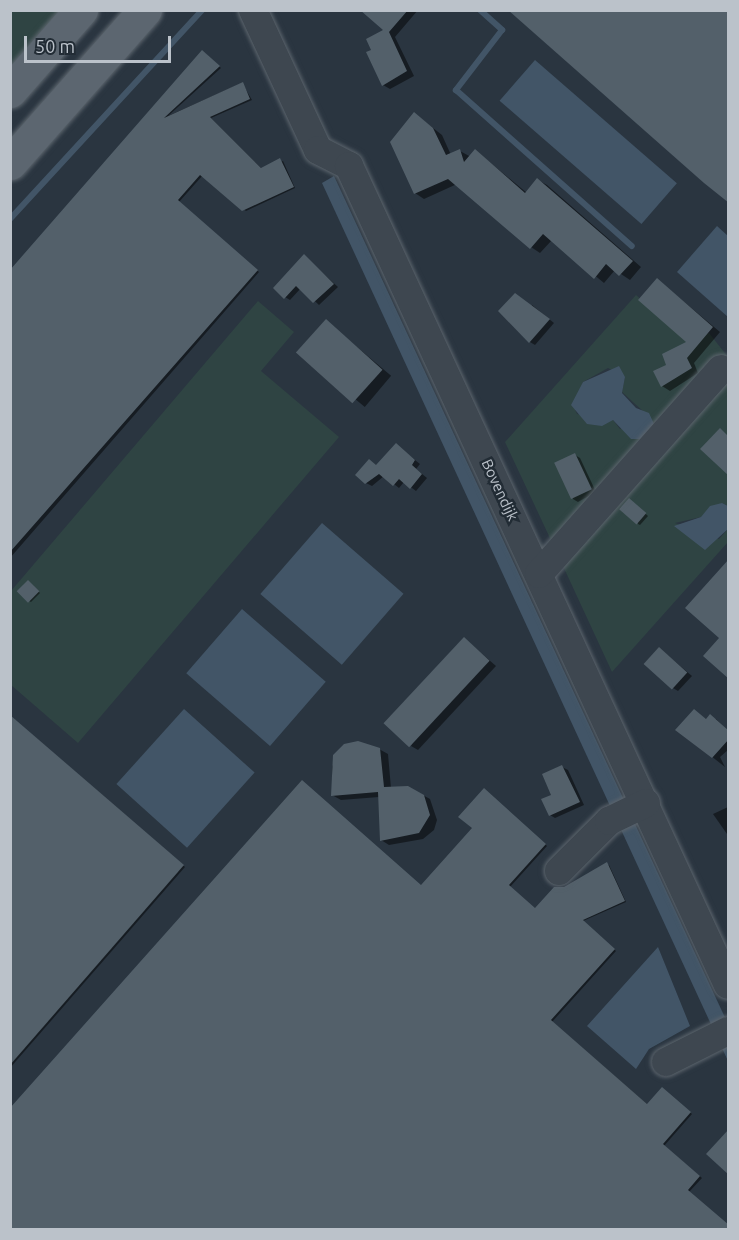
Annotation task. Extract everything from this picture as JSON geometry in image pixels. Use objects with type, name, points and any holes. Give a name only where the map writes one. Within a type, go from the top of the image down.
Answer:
[{"type":"main road","points":[[10,91],[81,10]]},
{"type":"main road","points":[[10,163],[145,10]]},
{"type":"street","name":"Bovendijk","points":[[254,10],[318,150],[349,166],[539,574],[630,811],[729,985]]},
{"type":"street","points":[[539,574],[721,369]]},
{"type":"street","points":[[559,871],[630,811]]},
{"type":"street","points":[[666,1062],[720,1035]]},
{"type":"green space","points":[[11,11],[64,11],[11,72]]},
{"type":"green space","points":[[636,295],[688,341],[709,333],[728,357],[556,551],[505,442]],"holes":[[[608,368],[625,377],[622,392],[645,413],[620,429],[613,420],[577,414],[574,407],[583,382]]]},
{"type":"green space","points":[[258,301],[294,332],[261,371],[339,437],[78,743],[11,685],[11,591]]},
{"type":"green space","points":[[728,381],[728,506],[722,503],[701,517],[675,523],[719,539],[728,529],[728,542],[612,672],[563,566]]},
{"type":"water","points":[[535,60],[677,183],[641,224],[500,101]]},
{"type":"water","points":[[334,176],[728,1024],[728,1061],[322,183]]},
{"type":"water","points":[[717,226],[728,236],[728,317],[677,272]]},
{"type":"water","points":[[619,366],[625,377],[622,393],[636,408],[649,413],[654,424],[642,439],[631,439],[613,420],[602,426],[587,424],[571,405],[583,382]]},
{"type":"water","points":[[722,503],[728,506],[728,529],[705,550],[674,526],[701,517],[710,506]]},
{"type":"water","points":[[322,523],[404,594],[342,665],[260,594]]},
{"type":"water","points":[[242,609],[326,682],[270,746],[186,673]]},
{"type":"water","points":[[184,709],[255,773],[187,848],[116,784]]},
{"type":"water","points":[[658,947],[690,1026],[649,1049],[636,1069],[587,1026]]},
{"type":"building","points":[[360,10],[408,10],[389,32],[407,71],[382,86],[366,52],[371,50],[366,39],[383,30]]},
{"type":"building","points":[[508,10],[729,10],[729,203],[704,183]]},
{"type":"building","points":[[202,50],[220,66],[164,118],[243,82],[250,99],[210,117],[261,168],[280,158],[294,187],[242,211],[200,175],[178,200],[258,270],[10,552],[10,270]]},
{"type":"building","points":[[414,112],[433,128],[446,155],[460,149],[464,162],[475,149],[525,193],[537,178],[633,261],[619,276],[606,264],[594,279],[543,234],[530,249],[448,179],[414,194],[390,142]]},
{"type":"building","points":[[304,254],[334,284],[313,303],[296,286],[284,299],[273,288]]},
{"type":"building","points":[[657,278],[713,327],[687,358],[692,368],[661,387],[653,371],[666,365],[662,354],[686,342],[638,300]]},
{"type":"building","points":[[515,293],[550,319],[529,343],[498,311]]},
{"type":"building","points":[[326,319],[382,370],[352,403],[296,352]]},
{"type":"building","points":[[720,428],[729,437],[729,476],[700,449]]},
{"type":"building","points":[[396,443],[415,460],[412,465],[422,474],[410,489],[399,479],[393,486],[379,474],[365,484],[355,475],[369,459],[376,465]]},
{"type":"building","points":[[575,453],[592,489],[571,499],[554,463]]},
{"type":"building","points":[[629,498],[646,513],[637,524],[619,509]]},
{"type":"building","points":[[729,559],[729,679],[703,656],[719,638],[685,608]]},
{"type":"building","points":[[28,580],[39,591],[28,603],[17,591]]},
{"type":"building","points":[[464,637],[490,661],[409,747],[384,723]]},
{"type":"building","points":[[659,647],[687,672],[672,690],[644,664]]},
{"type":"building","points":[[694,709],[706,719],[710,714],[729,731],[729,739],[712,758],[675,730]]},
{"type":"building","points":[[10,715],[184,865],[10,1065]]},
{"type":"building","points":[[358,741],[380,748],[384,787],[408,786],[424,795],[430,815],[419,833],[380,841],[378,792],[331,796],[333,755],[344,744]]},
{"type":"building","points":[[562,765],[580,802],[549,816],[541,799],[551,795],[542,774]]},
{"type":"building","points":[[302,780],[421,885],[472,828],[458,817],[484,788],[546,844],[509,885],[535,908],[554,887],[564,887],[607,862],[625,901],[583,920],[615,949],[551,1020],[647,1104],[662,1087],[691,1112],[663,1144],[700,1176],[688,1190],[729,1225],[729,1230],[10,1230],[10,1108]]},
{"type":"building","points":[[729,1129],[729,1175],[706,1154]]},
{"type":"waterway","points":[[10,219],[202,10]]},
{"type":"waterway","points":[[480,10],[502,30],[456,90],[632,246]]}]
